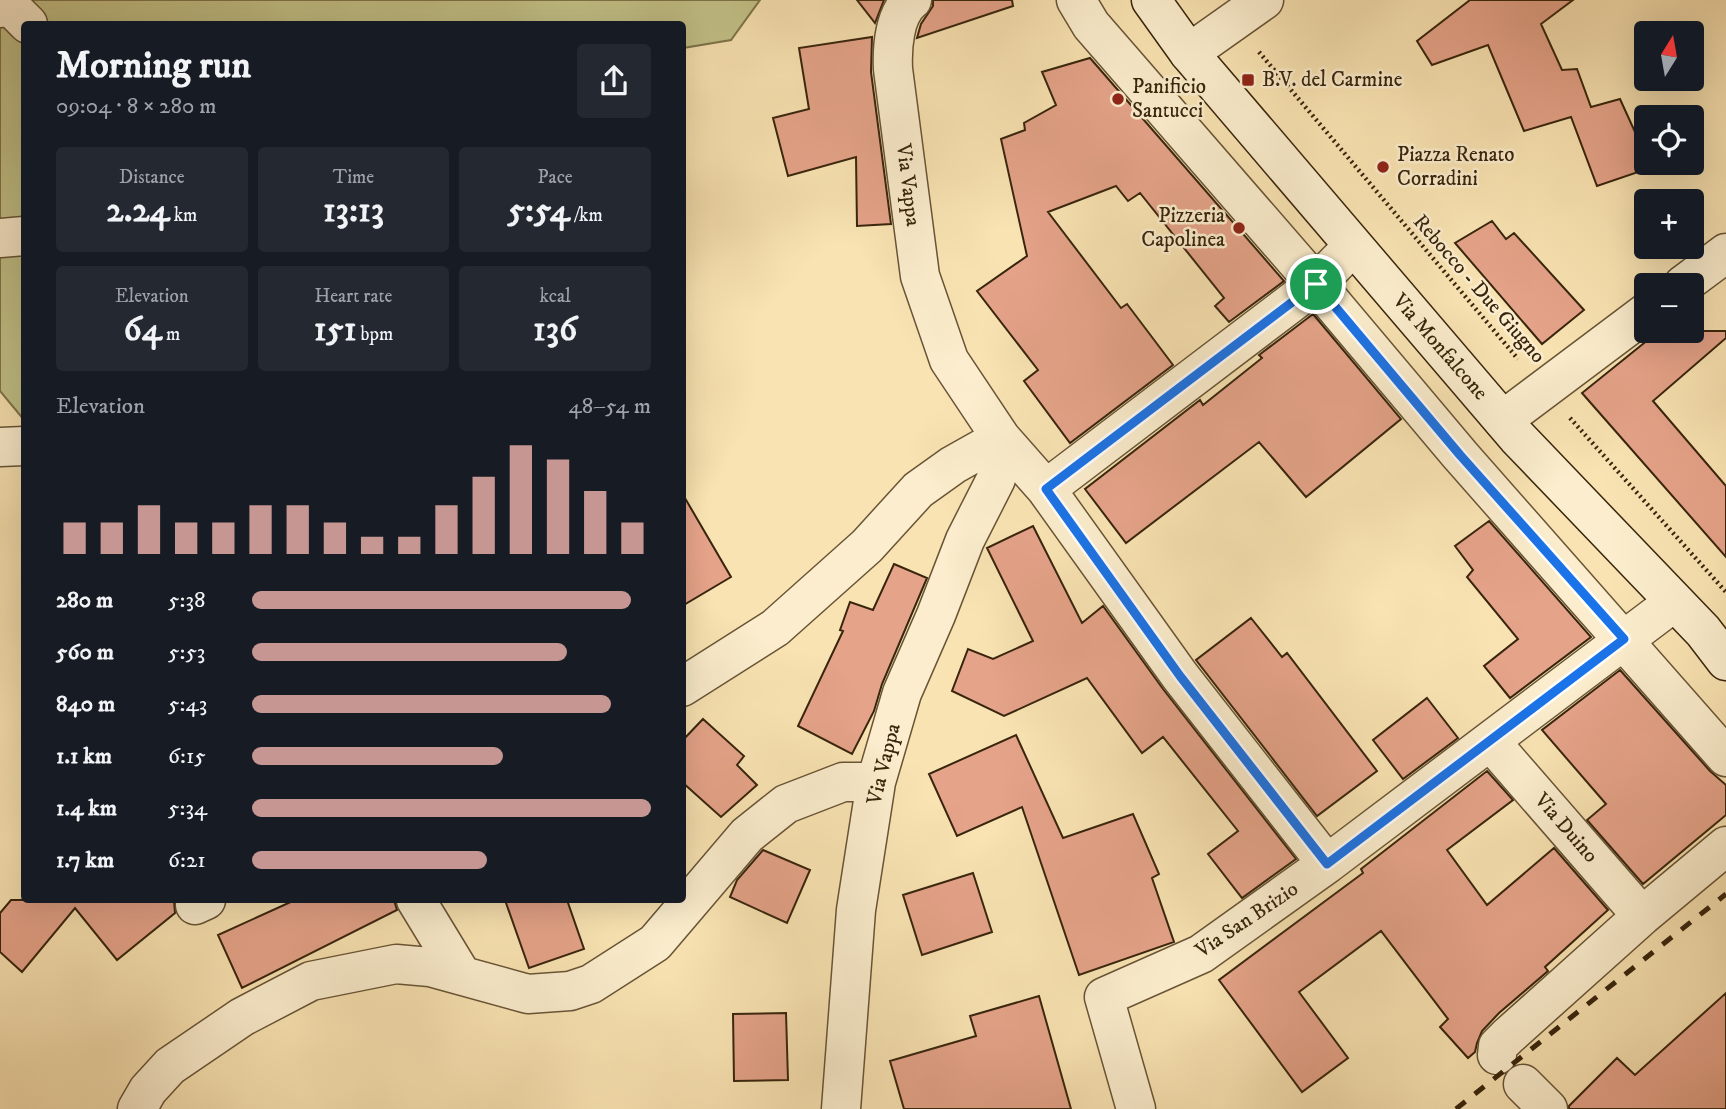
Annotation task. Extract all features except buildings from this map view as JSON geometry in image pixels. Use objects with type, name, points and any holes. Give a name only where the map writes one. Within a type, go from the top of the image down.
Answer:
[{"type":"street","name":"Via Vappa","points":[[912,0],[905,5],[898,23],[892,56],[920,276],[948,360],[1001,438],[1046,489],[1180,676],[1327,864]]},
{"type":"street","points":[[1076,0],[1091,25],[1460,455],[1726,757]]},
{"type":"street","name":"Via Monfalcone","points":[[1151,0],[1189,53],[1503,420],[1673,603],[1714,636],[1726,661]]},
{"type":"street","points":[[0,8],[9,5],[25,21]]},
{"type":"street","points":[[1189,53],[1248,10]]},
{"type":"street","points":[[0,238],[21,236]]},
{"type":"street","points":[[1046,489],[1316,284],[1353,246]]},
{"type":"street","points":[[1698,273],[1726,253]]},
{"type":"street","points":[[1503,420],[1634,322]]},
{"type":"street","name":"Via Vappa","points":[[841,1109],[856,910],[876,782],[902,693],[965,540],[996,479],[1001,438]]},
{"type":"street","points":[[686,684],[775,628],[867,546],[918,490],[953,465],[1001,438]]},
{"type":"street","points":[[0,447],[21,446]]},
{"type":"street","name":"Via San Brizio","points":[[1136,1109],[1104,997],[1201,954],[1327,864],[1673,603]]},
{"type":"street","name":"Via Duino","points":[[1490,741],[1642,916]]},
{"type":"street","points":[[137,1109],[148,1090],[170,1066],[242,1017],[311,981],[396,964],[430,967],[461,974],[527,994],[570,991],[591,984],[655,943],[747,835],[786,804],[843,782],[876,782]]},
{"type":"street","points":[[1497,1055],[1498,1046],[1508,1036],[1642,916],[1726,846]]},
{"type":"street","points":[[418,903],[461,974]]},
{"type":"path","name":"Rebocco - Due Giugno","points":[[1248,10],[1340,150],[1544,389],[1726,592]]},
{"type":"shaded area","points":[[0,0],[760,0],[731,40],[686,48],[686,21],[21,21],[21,416],[0,391]]},
{"type":"railway","points":[[1456,1109],[1726,894]]},
{"type":"place","name":"B.V. del Carmine","points":[[1248,80]]},
{"type":"place","name":"Panificio Santucci","points":[[1118,99]]},
{"type":"place","name":"Piazza Renato Corradini","points":[[1383,167]]},
{"type":"place","name":"Pizzeria Capolinea","points":[[1239,228]]},
{"type":"route","points":[[1316,284],[1460,455],[1624,639],[1327,864],[1180,676],[1046,489],[1316,284]]}]
